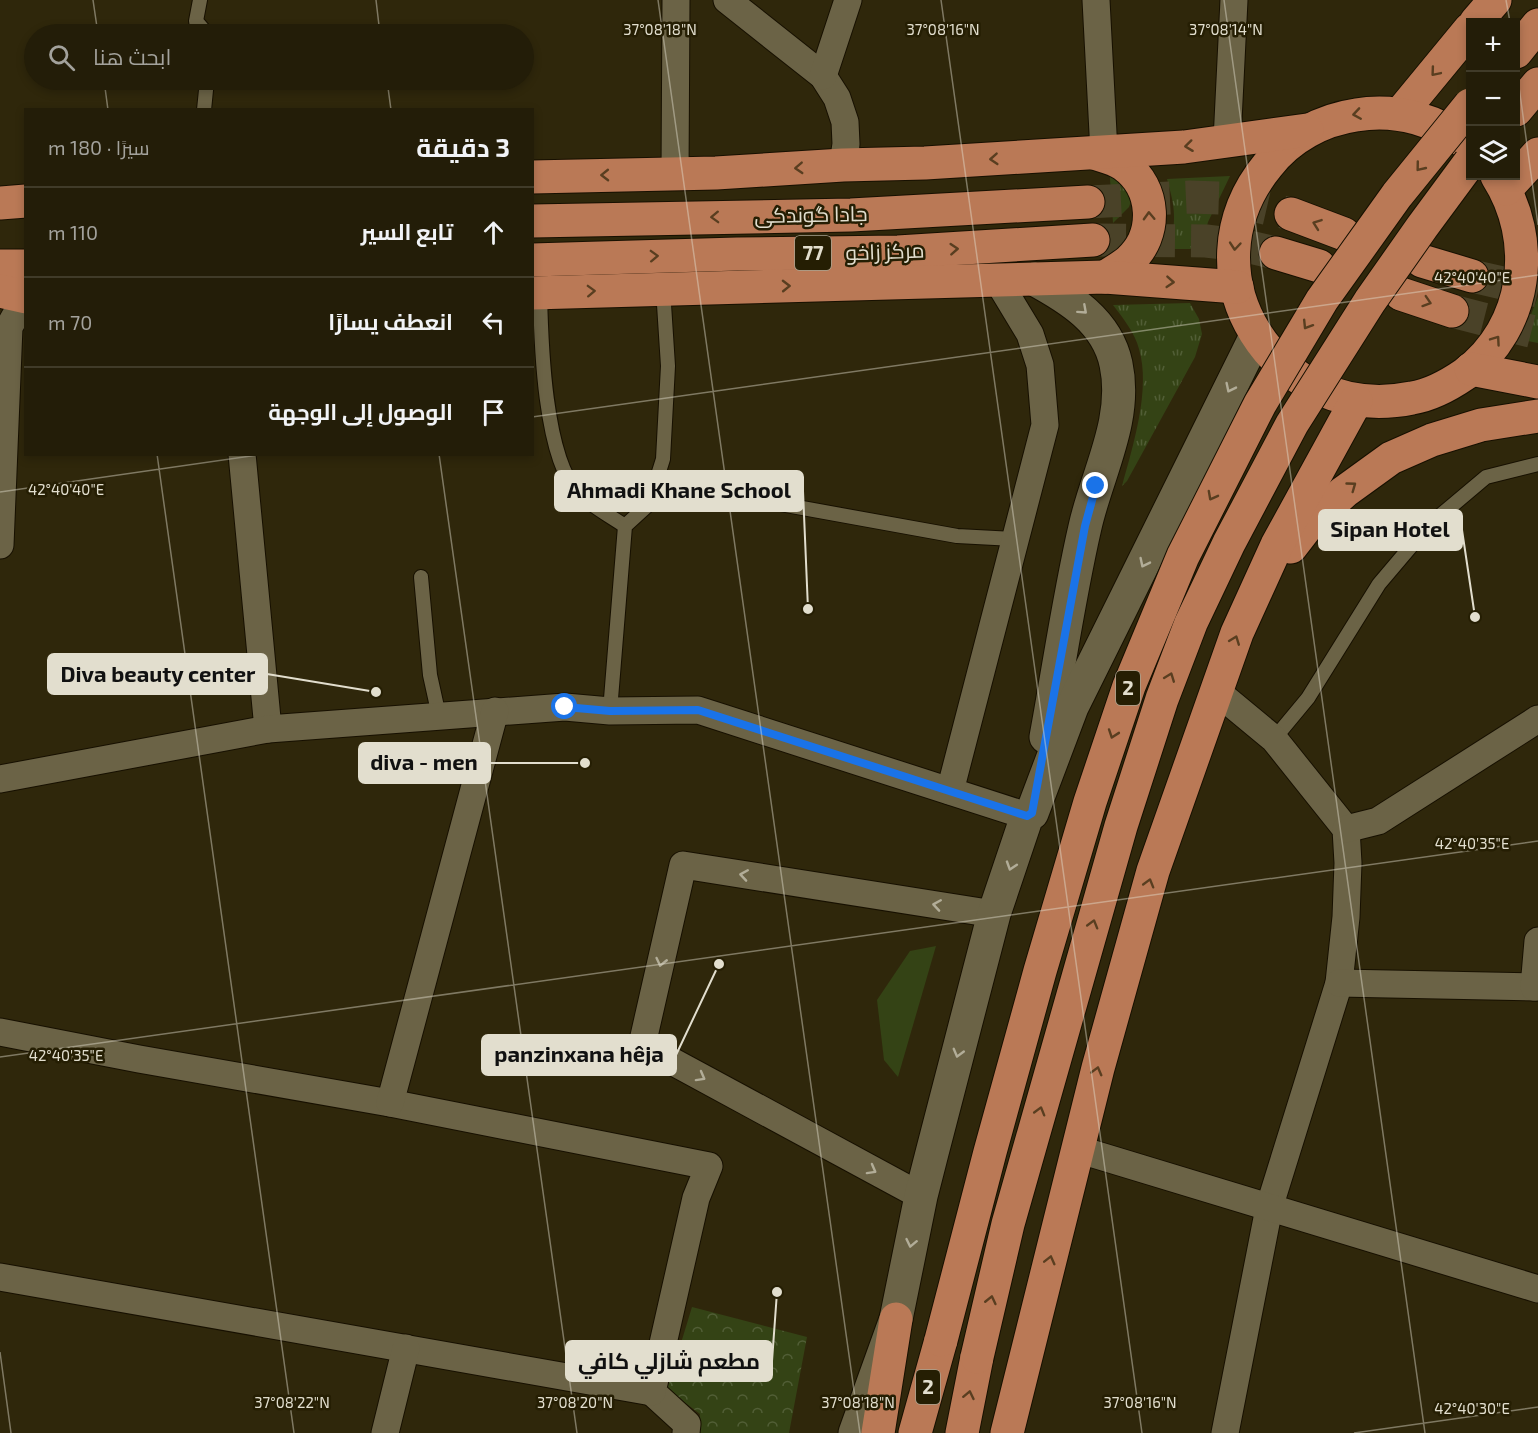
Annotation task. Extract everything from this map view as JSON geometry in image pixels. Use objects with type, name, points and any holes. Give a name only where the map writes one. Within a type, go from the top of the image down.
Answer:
[{"type":"highway","points":[[1479,18],[1495,0]]},
{"type":"highway","points":[[1520,46],[1538,25]]},
{"type":"highway","points":[[1400,114],[1466,34]]},
{"type":"highway","points":[[1520,104],[1538,84]]},
{"type":"highway","name":"2","points":[[915,1433],[999,1118],[1090,802],[1129,686],[1183,556],[1260,404],[1322,300],[1397,195],[1466,110]]},
{"type":"highway","points":[[1466,143],[1437,125],[1400,114],[1369,112],[1338,118],[1309,130],[1279,151],[1256,180],[1240,213],[1233,250],[1237,287],[1244,312],[1256,336],[1271,355],[1301,380],[1341,398],[1356,401],[1397,402],[1436,391],[1471,369],[1497,341],[1514,307],[1529,234],[1502,182],[1538,154]]},
{"type":"highway","points":[[534,177],[675,174],[925,163],[1184,147],[1309,130]]},
{"type":"highway","points":[[1098,152],[1122,163],[1134,174],[1146,191],[1150,213],[1149,228],[1140,248],[1129,261],[1106,277]]},
{"type":"highway","name":"2","points":[[962,1433],[1008,1224],[1121,826],[1162,699],[1191,623],[1229,543],[1297,415],[1370,300],[1466,167]]},
{"type":"highway","points":[[0,203],[24,201]]},
{"type":"highway","name":"جادا گوندکی","points":[[534,221],[851,215],[1088,202]]},
{"type":"highway","points":[[1291,214],[1344,234]]},
{"type":"highway","points":[[0,220],[24,220]]},
{"type":"highway","name":"مركز زاخو","points":[[534,260],[898,252],[1093,240]]},
{"type":"highway","points":[[1276,253],[1319,266]]},
{"type":"highway","points":[[1422,261],[1472,276]]},
{"type":"highway","points":[[0,266],[24,266]]},
{"type":"highway","points":[[536,293],[1106,277],[1237,287]]},
{"type":"highway","points":[[0,291],[24,297]]},
{"type":"highway","points":[[1401,294],[1452,311]]},
{"type":"highway","points":[[1471,369],[1538,382]]},
{"type":"highway","points":[[1007,1433],[1098,1068],[1153,871],[1237,633],[1277,545],[1356,401]]},
{"type":"highway","points":[[1256,591],[1308,525],[1344,492],[1391,458],[1432,440],[1482,425],[1538,416]]},
{"type":"highway","name":"2","points":[[878,1433],[896,1319]]},
{"type":"main road","points":[[1030,814],[1085,526],[1117,418],[1119,386],[1116,362],[1107,337],[1092,319],[1068,297],[1034,279]]},
{"type":"main road","name":"2","points":[[896,1319],[921,1197],[994,914],[1030,814],[1072,707],[1256,336]]},
{"type":"main road","points":[[855,1433],[896,1319]]},
{"type":"street","points":[[675,174],[676,0]]},
{"type":"street","points":[[727,0],[823,76],[837,98],[845,122],[846,144],[843,165]]},
{"type":"street","points":[[823,76],[848,0]]},
{"type":"street","points":[[1096,0],[1098,152]]},
{"type":"street","points":[[1227,141],[1234,0]]},
{"type":"street","points":[[950,791],[1045,425],[1040,365],[1030,334],[998,281]]},
{"type":"street","points":[[0,545],[9,327],[24,301]]},
{"type":"street","points":[[242,456],[268,729]]},
{"type":"street","points":[[1216,691],[1274,739],[1346,829],[1348,863],[1346,917],[1338,983],[1269,1208],[1225,1433]]},
{"type":"street","points":[[0,780],[268,729],[565,707],[610,711],[698,710],[950,791],[1030,814]]},
{"type":"street","points":[[390,1103],[495,711]]},
{"type":"street","points":[[1346,829],[1378,820],[1538,719]]},
{"type":"street","points":[[921,1197],[642,1045],[683,865],[994,914]]},
{"type":"street","points":[[1338,983],[1536,987],[1538,941]]},
{"type":"street","points":[[0,1032],[390,1103],[709,1166],[696,1198],[652,1392]]},
{"type":"street","points":[[1077,1149],[1538,1289]]},
{"type":"street","points":[[0,1276],[652,1392],[687,1424],[686,1433]]},
{"type":"street","points":[[385,1433],[406,1348]]},
{"type":"lane","points":[[199,24],[196,21],[200,0]]},
{"type":"lane","points":[[204,108],[206,90]]},
{"type":"lane","points":[[649,504],[663,459],[668,366],[663,289]]},
{"type":"lane","points":[[536,293],[547,392],[558,459],[579,493],[625,526]]},
{"type":"lane","points":[[1274,739],[1308,698],[1379,584],[1429,525],[1486,477],[1538,464]]},
{"type":"lane","points":[[610,711],[625,526],[649,504],[675,494],[747,498],[957,536],[1014,539]]},
{"type":"lane","points":[[421,577],[430,675],[439,716]]},
{"type":"green space","points":[[1109,163],[1132,198],[1129,207],[1113,223]]},
{"type":"green space","points":[[1230,176],[1208,222],[1201,249],[1169,249],[1174,214],[1167,179]]},
{"type":"green space","points":[[1538,297],[1538,343],[1517,339],[1530,317]]},
{"type":"green space","points":[[1190,303],[1199,319],[1202,334],[1195,357],[1127,481],[1122,486],[1139,418],[1143,382],[1142,365],[1135,337],[1113,305]]},
{"type":"green space","points":[[936,946],[898,1077],[884,1060],[877,1000],[910,951]]},
{"type":"green space","points":[[692,1307],[807,1337],[789,1433],[697,1433],[700,1414],[667,1389]]},
{"type":"tunnel","points":[[1088,202],[1190,197],[1222,198],[1291,214]]},
{"type":"tunnel","points":[[1093,240],[1206,241],[1241,245],[1276,253]]},
{"type":"tunnel","points":[[1472,276],[1538,291]]},
{"type":"tunnel","points":[[1452,311],[1538,333]]},
{"type":"place","name":"Ahmadi Khane School","points":[[808,609]]},
{"type":"place","name":"Sipan Hotel","points":[[1475,617]]},
{"type":"place","name":"Diva beauty center","points":[[376,692]]},
{"type":"place","name":"diva - men","points":[[585,763]]},
{"type":"place","name":"panzinxana hêja","points":[[719,964]]},
{"type":"place","name":"مطعم شازلي كافي","points":[[777,1292]]},
{"type":"route","points":[[565,707],[610,711],[698,710],[1027,816],[1032,813],[1085,526],[1096,486]]}]
